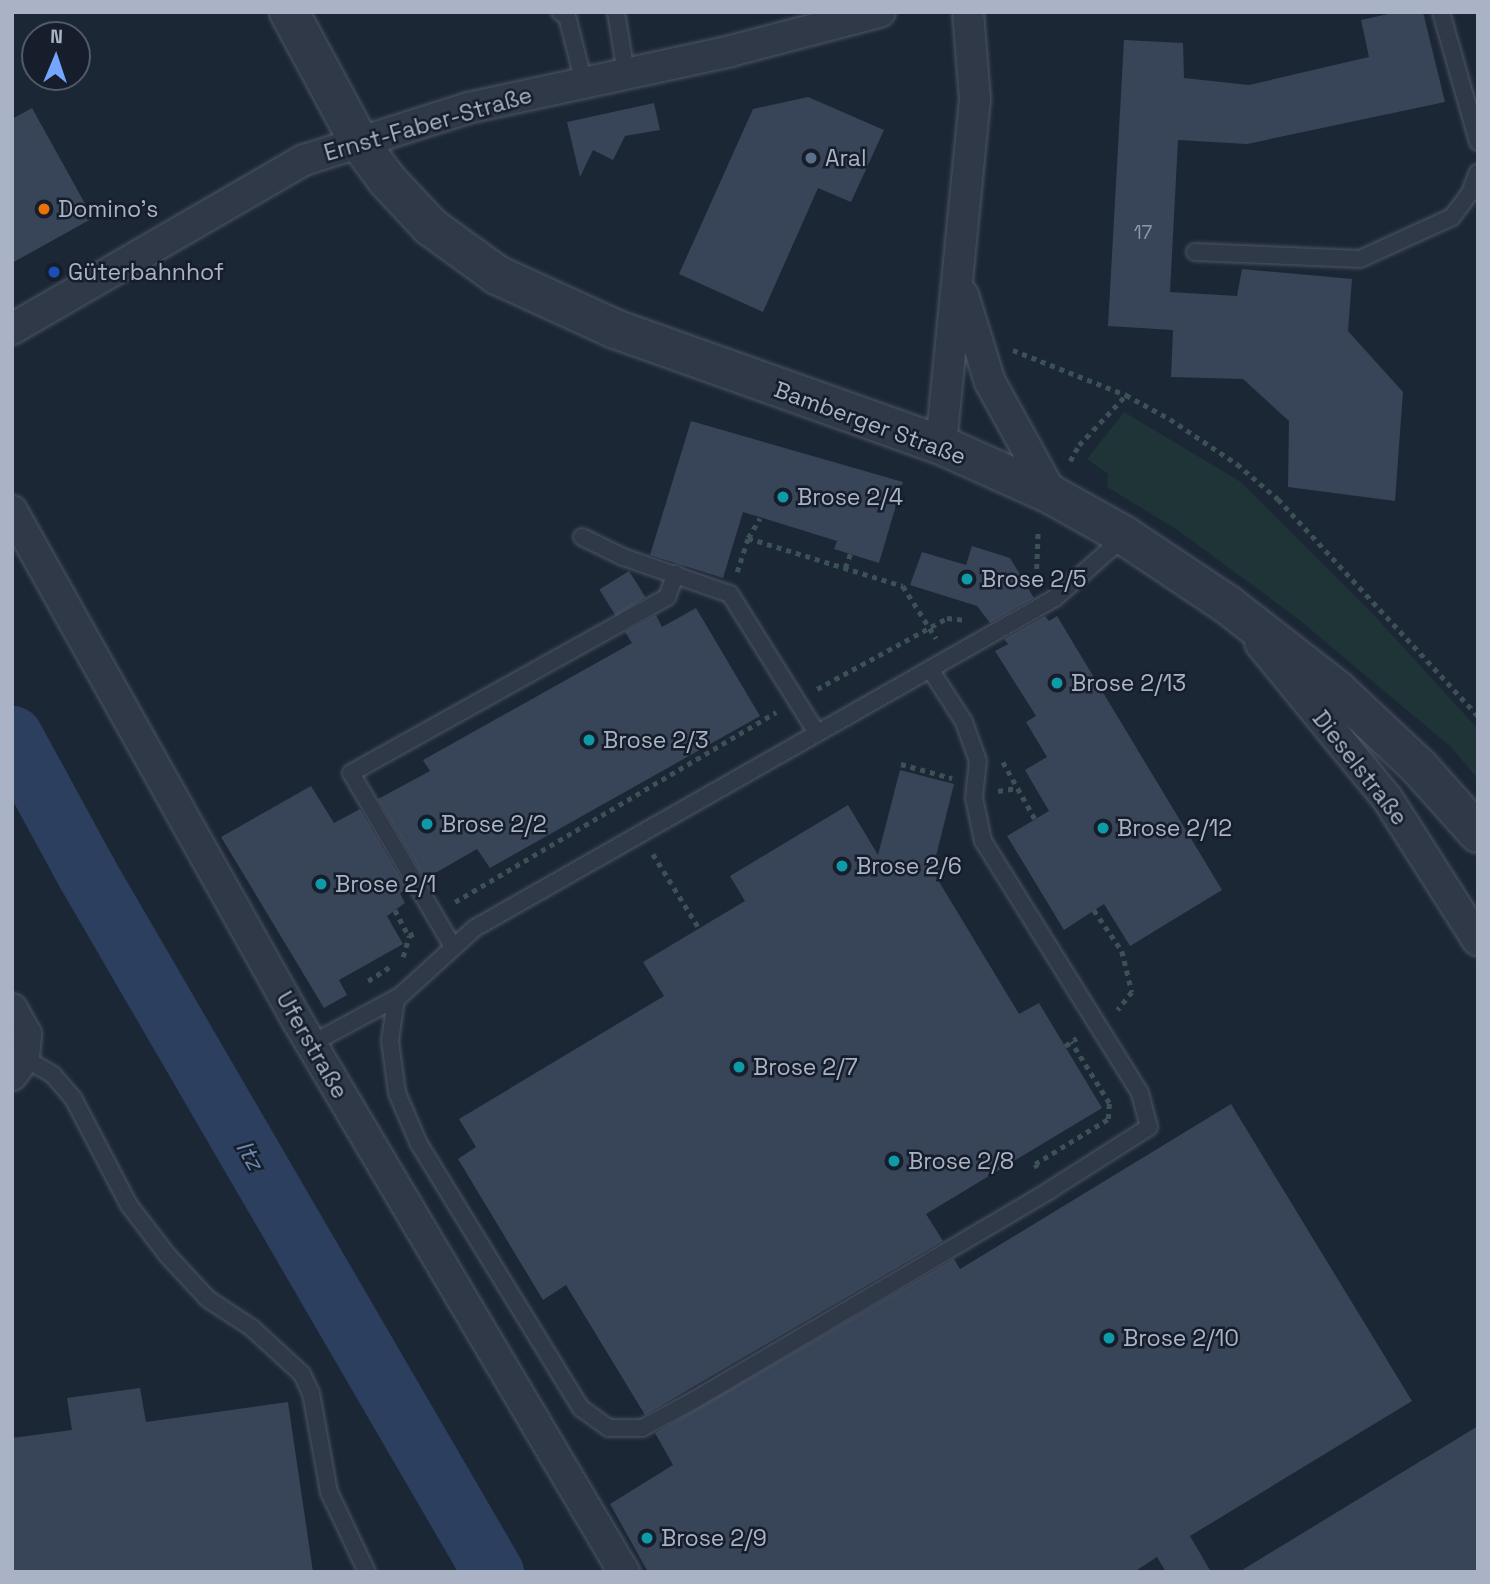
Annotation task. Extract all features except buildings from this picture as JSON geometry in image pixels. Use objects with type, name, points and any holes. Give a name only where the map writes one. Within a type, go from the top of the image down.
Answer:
[{"type":"street","name":"Bamberger Straße","points":[[289,12],[359,142],[387,180],[431,227],[497,275],[615,329],[941,445],[1052,495],[1125,536],[1228,605],[1337,690],[1418,766],[1478,833]]},
{"type":"street","name":"Ernst-Faber-Straße","points":[[12,329],[304,160],[468,108],[880,12]]},
{"type":"street","points":[[941,445],[975,99],[968,12]]},
{"type":"street","points":[[959,279],[990,382],[1052,495]]},
{"type":"street","name":"Uferstraße","points":[[12,511],[311,1044],[624,1572]]},
{"type":"street","name":"Dieselstraße","points":[[1228,605],[1387,798],[1478,941]]},
{"type":"street","points":[[12,1010],[26,1034],[18,1067]]},
{"type":"lane","points":[[560,12],[567,16],[584,83]]},
{"type":"lane","points":[[616,12],[626,73]]},
{"type":"lane","points":[[1441,12],[1478,142]]},
{"type":"lane","points":[[1195,252],[1360,258],[1452,216],[1470,192],[1478,172]]},
{"type":"lane","points":[[311,1044],[396,998],[452,945],[640,833],[1055,598],[1125,536]]},
{"type":"lane","points":[[582,537],[623,557],[730,594],[817,733]]},
{"type":"lane","points":[[452,945],[351,773],[667,597],[676,574]]},
{"type":"lane","points":[[396,998],[390,1041],[397,1093],[419,1144],[581,1408],[609,1428],[642,1428],[694,1401],[1050,1190],[1149,1127],[1140,1093],[982,841],[975,798],[978,761],[964,722],[930,669]]},
{"type":"lane","points":[[18,1067],[53,1075],[73,1098],[129,1205],[168,1256],[208,1299],[252,1328],[302,1374],[311,1393],[329,1492],[367,1572]]},
{"type":"path","points":[[976,335],[1126,395],[1237,464],[1278,499],[1478,716]]},
{"type":"path","points":[[1033,590],[1039,573],[1038,528],[1052,495],[1079,445],[1126,395]]},
{"type":"path","points":[[730,594],[748,538],[760,518]]},
{"type":"path","points":[[748,538],[903,586],[948,658]]},
{"type":"path","points":[[845,568],[850,554]]},
{"type":"path","points":[[358,988],[402,959],[410,936],[437,919],[458,898],[762,720],[929,626],[947,618],[974,621]]},
{"type":"path","points":[[754,720],[762,720]]},
{"type":"path","points":[[999,751],[1035,819]]},
{"type":"path","points":[[622,802],[699,928]]},
{"type":"path","points":[[395,910],[410,936]]},
{"type":"path","points":[[1094,910],[1122,951],[1132,992],[1115,1014]]},
{"type":"path","points":[[1050,1190],[1035,1164],[1108,1119],[1109,1103],[1071,1042]]},
{"type":"green space","points":[[1124,412],[1241,482],[1371,612],[1478,729],[1478,779],[1451,747],[1297,618],[1176,529],[1107,487],[1108,474],[1087,459]]},
{"type":"waterway","name":"Itz","points":[[12,736],[86,872],[493,1572]]},
{"type":"place","name":"Aral","points":[[811,158]]},
{"type":"place","name":"Domino's","points":[[44,209]]},
{"type":"place","name":"Güterbahnhof","points":[[54,272]]},
{"type":"place","name":"Brose 2/4","points":[[783,497]]},
{"type":"place","name":"Brose 2/5","points":[[967,579]]},
{"type":"place","name":"Brose 2/13","points":[[1057,683]]},
{"type":"place","name":"Brose 2/3","points":[[589,740]]},
{"type":"place","name":"Brose 2/2","points":[[427,824]]},
{"type":"place","name":"Brose 2/12","points":[[1103,828]]},
{"type":"place","name":"Brose 2/6","points":[[842,866]]},
{"type":"place","name":"Brose 2/1","points":[[321,884]]},
{"type":"place","name":"Brose 2/7","points":[[739,1067]]},
{"type":"place","name":"Brose 2/8","points":[[894,1161]]},
{"type":"place","name":"Brose 2/10","points":[[1109,1338]]},
{"type":"place","name":"Brose 2/9","points":[[647,1538]]}]
